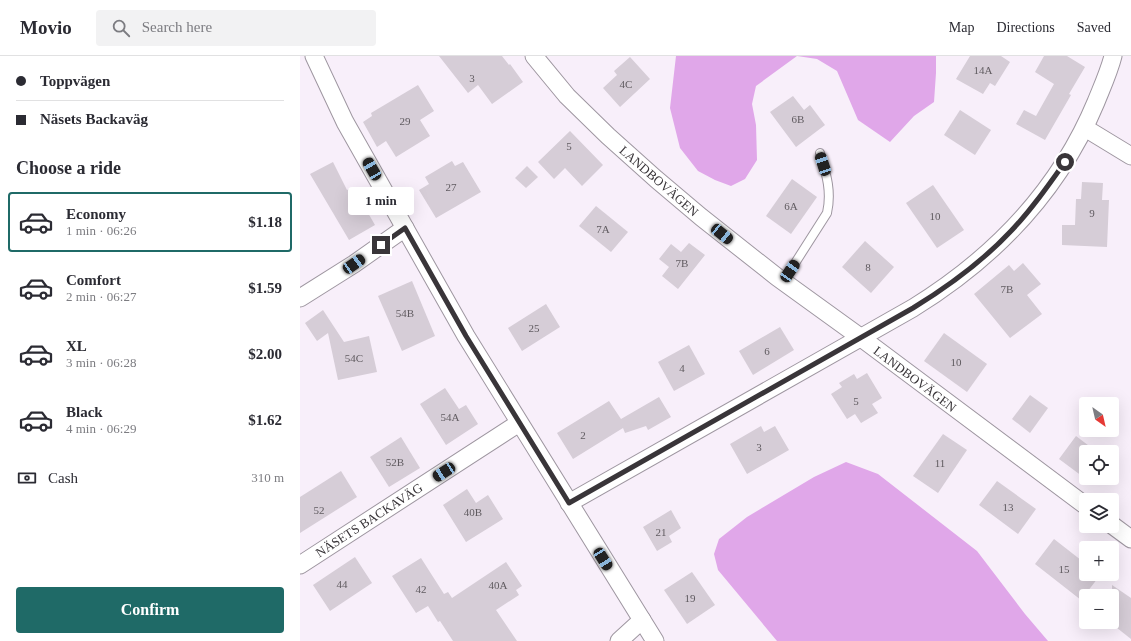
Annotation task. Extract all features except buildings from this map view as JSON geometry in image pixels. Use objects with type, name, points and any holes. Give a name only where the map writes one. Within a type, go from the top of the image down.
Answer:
[{"type":"street","points":[[314,56],[345,122],[466,336],[655,641]]},
{"type":"street","name":"LANDBOVÄGEN","points":[[534,56],[567,96],[642,167],[701,217],[783,282],[860,337],[1079,501]]},
{"type":"street","points":[[569,503],[913,308],[942,290],[990,252],[1026,214],[1068,158],[1085,128],[1102,88],[1112,56]]},
{"type":"street","points":[[1085,128],[1131,156]]},
{"type":"street","points":[[300,298],[354,264],[405,228]]},
{"type":"street","name":"NÄSETS BACKAVÄG","points":[[300,565],[519,423]]},
{"type":"street","points":[[1119,530],[1131,539]]},
{"type":"street","points":[[619,641],[642,620]]},
{"type":"lane","points":[[783,282],[827,213],[830,202],[830,190],[820,153]]},
{"type":"shaded area","points":[[676,56],[797,56],[756,86],[752,104],[756,125],[757,160],[745,179],[731,186],[698,171],[680,148],[670,108]]},
{"type":"shaded area","points":[[797,56],[936,56],[934,102],[914,116],[890,142],[858,120],[837,71],[817,59]]},
{"type":"shaded area","points":[[846,462],[878,474],[977,551],[1025,614],[1048,641],[777,641],[718,570],[714,554],[719,539],[747,517],[814,477]]},
{"type":"route","points":[[381,245],[405,228],[466,336],[569,503],[913,308],[942,290],[966,273],[1010,232],[1049,185],[1065,162]]}]
